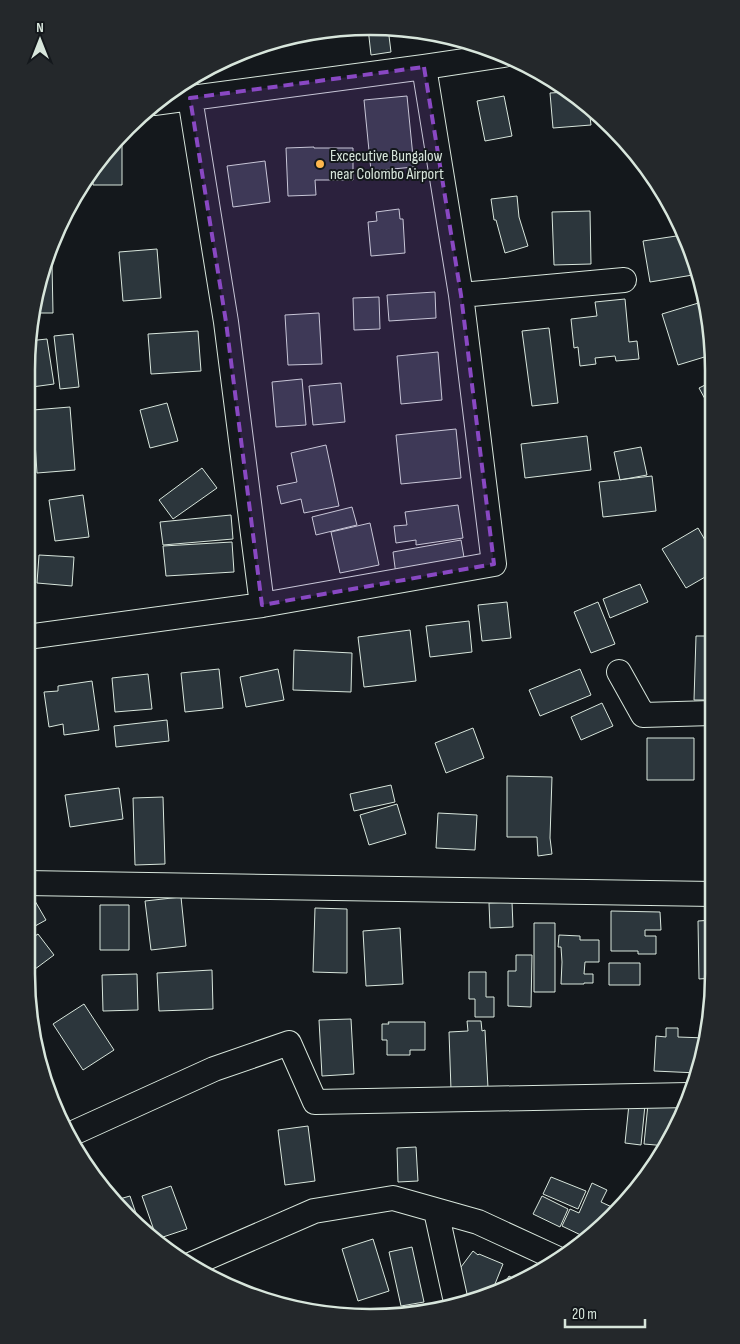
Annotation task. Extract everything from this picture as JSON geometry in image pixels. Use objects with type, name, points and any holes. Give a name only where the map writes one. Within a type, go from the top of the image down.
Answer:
[{"type":"street","points":[[171,101],[489,57]]},
{"type":"street","points":[[35,636],[262,605],[494,564],[461,295],[424,67]]},
{"type":"street","points":[[190,98],[226,322],[262,605]]},
{"type":"street","points":[[461,295],[624,280]]},
{"type":"street","points":[[619,672],[643,715],[705,713]]},
{"type":"street","points":[[35,883],[705,894]]},
{"type":"street","points":[[75,1132],[214,1069],[289,1044],[315,1102],[682,1095]]},
{"type":"street","points":[[198,1262],[314,1211],[393,1198],[478,1222],[551,1256]]},
{"type":"street","points":[[436,1211],[455,1298]]},
{"type":"highlighted area","points":[[424,67],[461,295],[494,564],[262,605],[226,322],[190,98]]},
{"type":"building","points":[[369,35],[389,36],[391,52],[371,55]]},
{"type":"building","points":[[550,93],[558,93],[574,104],[590,117],[591,125],[553,128]]},
{"type":"building","points":[[407,96],[414,167],[371,171],[364,100]]},
{"type":"building","points":[[504,96],[512,136],[485,141],[477,101]]},
{"type":"building","points":[[122,145],[122,185],[93,185],[93,181]]},
{"type":"building","name":"Excecutive Bungalow near Colombo Airport","points":[[286,148],[353,148],[353,180],[315,180],[316,195],[288,196]]},
{"type":"building","points":[[265,161],[270,202],[233,207],[227,166]]},
{"type":"building","points":[[517,196],[519,217],[528,246],[505,253],[496,220],[494,220],[491,199]]},
{"type":"building","points":[[399,209],[400,219],[403,219],[405,253],[371,256],[368,222],[377,221],[376,212]]},
{"type":"building","points":[[590,211],[591,264],[554,265],[552,212]]},
{"type":"building","points":[[676,236],[691,275],[650,282],[643,241]]},
{"type":"building","points":[[157,249],[161,298],[123,301],[119,252]]},
{"type":"building","points":[[52,265],[53,313],[40,313]]},
{"type":"building","points":[[435,292],[436,318],[389,321],[387,295]]},
{"type":"building","points":[[379,297],[380,329],[354,330],[353,298]]},
{"type":"building","points":[[625,299],[629,342],[637,341],[639,359],[616,361],[615,356],[595,358],[596,364],[580,366],[578,347],[574,348],[571,319],[597,316],[595,302]]},
{"type":"building","points":[[699,303],[704,357],[678,365],[662,314]]},
{"type":"building","points":[[319,313],[322,364],[288,365],[285,315]]},
{"type":"building","points":[[549,328],[558,403],[532,406],[522,331]]},
{"type":"building","points":[[198,331],[201,371],[151,374],[148,334]]},
{"type":"building","points":[[73,334],[79,387],[60,389],[54,336]]},
{"type":"building","points":[[47,339],[54,384],[35,387],[37,340]]},
{"type":"building","points":[[438,352],[442,400],[401,404],[397,356]]},
{"type":"building","points":[[302,379],[306,425],[276,427],[272,382]]},
{"type":"building","points":[[341,383],[345,422],[313,425],[309,386]]},
{"type":"building","points":[[705,385],[705,399],[699,388]]},
{"type":"building","points":[[167,403],[178,441],[150,448],[140,410]]},
{"type":"building","points":[[70,407],[75,470],[37,473],[35,410]]},
{"type":"building","points":[[456,429],[461,478],[401,484],[396,435]]},
{"type":"building","points":[[587,436],[591,470],[525,478],[521,444]]},
{"type":"building","points":[[326,445],[339,506],[304,513],[301,499],[281,504],[277,486],[297,482],[291,453]]},
{"type":"building","points":[[641,447],[647,475],[620,480],[614,452]]},
{"type":"building","points":[[202,468],[217,488],[173,519],[159,500]]},
{"type":"building","points":[[652,476],[656,511],[603,517],[599,482]]},
{"type":"building","points":[[83,495],[89,537],[55,541],[49,500]]},
{"type":"building","points":[[458,505],[463,538],[416,545],[416,540],[396,543],[394,526],[407,525],[405,512]]},
{"type":"building","points":[[352,507],[357,525],[316,535],[312,517]]},
{"type":"building","points":[[231,515],[233,539],[163,545],[160,522]]},
{"type":"building","points":[[370,523],[379,565],[340,573],[331,532]]},
{"type":"building","points":[[698,528],[705,540],[705,577],[686,588],[662,549]]},
{"type":"building","points":[[461,540],[465,563],[396,575],[393,552]]},
{"type":"building","points":[[232,542],[234,572],[166,576],[163,546]]},
{"type":"building","points":[[39,555],[74,557],[72,586],[37,583]]},
{"type":"building","points":[[640,584],[648,602],[610,618],[603,599]]},
{"type":"building","points":[[507,602],[511,638],[482,641],[478,605]]},
{"type":"building","points":[[598,602],[615,644],[591,653],[574,612]]},
{"type":"building","points":[[469,621],[472,652],[430,657],[426,626]]},
{"type":"building","points":[[410,630],[416,681],[364,687],[358,637]]},
{"type":"building","points":[[696,636],[705,636],[705,700],[694,700]]},
{"type":"building","points":[[294,650],[352,653],[351,692],[293,690]]},
{"type":"building","points":[[219,669],[223,708],[185,712],[181,673]]},
{"type":"building","points":[[278,669],[284,700],[246,707],[240,677]]},
{"type":"building","points":[[580,669],[591,695],[540,716],[529,690]]},
{"type":"building","points":[[148,674],[152,709],[115,712],[112,678]]},
{"type":"building","points":[[92,681],[99,730],[64,735],[63,724],[49,727],[44,692],[58,691],[58,686]]},
{"type":"building","points":[[602,703],[613,726],[581,740],[571,717]]},
{"type":"building","points":[[167,720],[169,741],[116,747],[114,726]]},
{"type":"building","points":[[473,728],[484,758],[446,773],[435,743]]},
{"type":"building","points":[[647,738],[694,738],[694,780],[647,780]]},
{"type":"building","points":[[507,776],[552,777],[550,838],[552,854],[538,856],[537,837],[507,837]]},
{"type":"building","points":[[391,785],[395,802],[354,811],[350,794]]},
{"type":"building","points":[[119,788],[123,819],[70,827],[65,795]]},
{"type":"building","points":[[163,797],[165,864],[135,865],[133,798]]},
{"type":"building","points":[[397,804],[406,834],[369,845],[360,815]]},
{"type":"building","points":[[438,813],[477,815],[475,850],[436,848]]},
{"type":"building","points":[[181,897],[186,946],[151,950],[145,901]]},
{"type":"building","points":[[35,901],[46,920],[35,926]]},
{"type":"building","points":[[512,902],[513,927],[490,928],[489,903]]},
{"type":"building","points":[[100,905],[129,905],[129,950],[100,950]]},
{"type":"building","points":[[315,908],[347,909],[347,973],[313,972]]},
{"type":"building","points":[[611,911],[660,912],[661,930],[645,930],[645,936],[656,936],[656,954],[638,954],[638,951],[611,951]]},
{"type":"building","points":[[698,921],[705,921],[705,979],[699,979]]},
{"type":"building","points":[[534,923],[555,923],[555,992],[534,992]]},
{"type":"building","points":[[400,928],[403,984],[366,986],[363,931]]},
{"type":"building","points":[[38,934],[54,955],[35,969],[35,936]]},
{"type":"building","points":[[559,935],[580,936],[580,940],[599,940],[599,962],[585,962],[584,974],[593,974],[593,983],[561,984],[562,962],[561,947],[558,947]]},
{"type":"building","points":[[516,955],[532,955],[531,1007],[508,1006],[508,971],[516,971]]},
{"type":"building","points":[[609,963],[640,963],[640,985],[609,985]]},
{"type":"building","points":[[212,970],[213,1009],[159,1011],[157,973]]},
{"type":"building","points":[[469,972],[486,972],[486,997],[494,997],[494,1017],[475,1017],[475,999],[469,999]]},
{"type":"building","points":[[137,974],[138,1010],[103,1011],[102,975]]},
{"type":"building","points":[[84,1004],[114,1050],[83,1070],[53,1024]]},
{"type":"building","points":[[351,1019],[354,1074],[322,1076],[319,1020]]},
{"type":"building","points":[[467,1021],[481,1021],[482,1031],[485,1030],[488,1088],[451,1090],[449,1032],[468,1031]]},
{"type":"building","points":[[388,1022],[425,1022],[425,1050],[410,1050],[410,1055],[387,1055],[387,1040],[382,1040],[382,1024],[389,1024]]},
{"type":"building","points":[[666,1028],[678,1028],[678,1037],[699,1038],[690,1073],[654,1071],[656,1036],[666,1037]]},
{"type":"building","points":[[629,1104],[645,1105],[641,1145],[625,1143]]},
{"type":"building","points":[[648,1104],[677,1107],[658,1145],[644,1144]]},
{"type":"building","points":[[308,1126],[315,1181],[285,1185],[278,1130]]},
{"type":"building","points":[[416,1147],[418,1181],[398,1182],[397,1148]]},
{"type":"building","points":[[551,1177],[586,1191],[578,1209],[543,1194]]},
{"type":"building","points":[[592,1183],[607,1190],[601,1202],[611,1207],[580,1235],[562,1226],[570,1209],[579,1213]]},
{"type":"building","points":[[171,1186],[187,1229],[163,1237],[154,1230],[142,1196]]},
{"type":"building","points":[[130,1196],[136,1214],[133,1211],[121,1198]]},
{"type":"building","points":[[542,1196],[568,1209],[560,1227],[533,1214]]},
{"type":"building","points":[[373,1239],[389,1291],[358,1301],[342,1249]]},
{"type":"building","points":[[412,1247],[424,1302],[401,1306],[389,1252]]},
{"type":"building","points":[[473,1251],[478,1255],[503,1264],[495,1284],[463,1296],[455,1275]]},
{"type":"place","name":"Excecutive Bungalow near Colombo Airport","points":[[320,164]]}]
